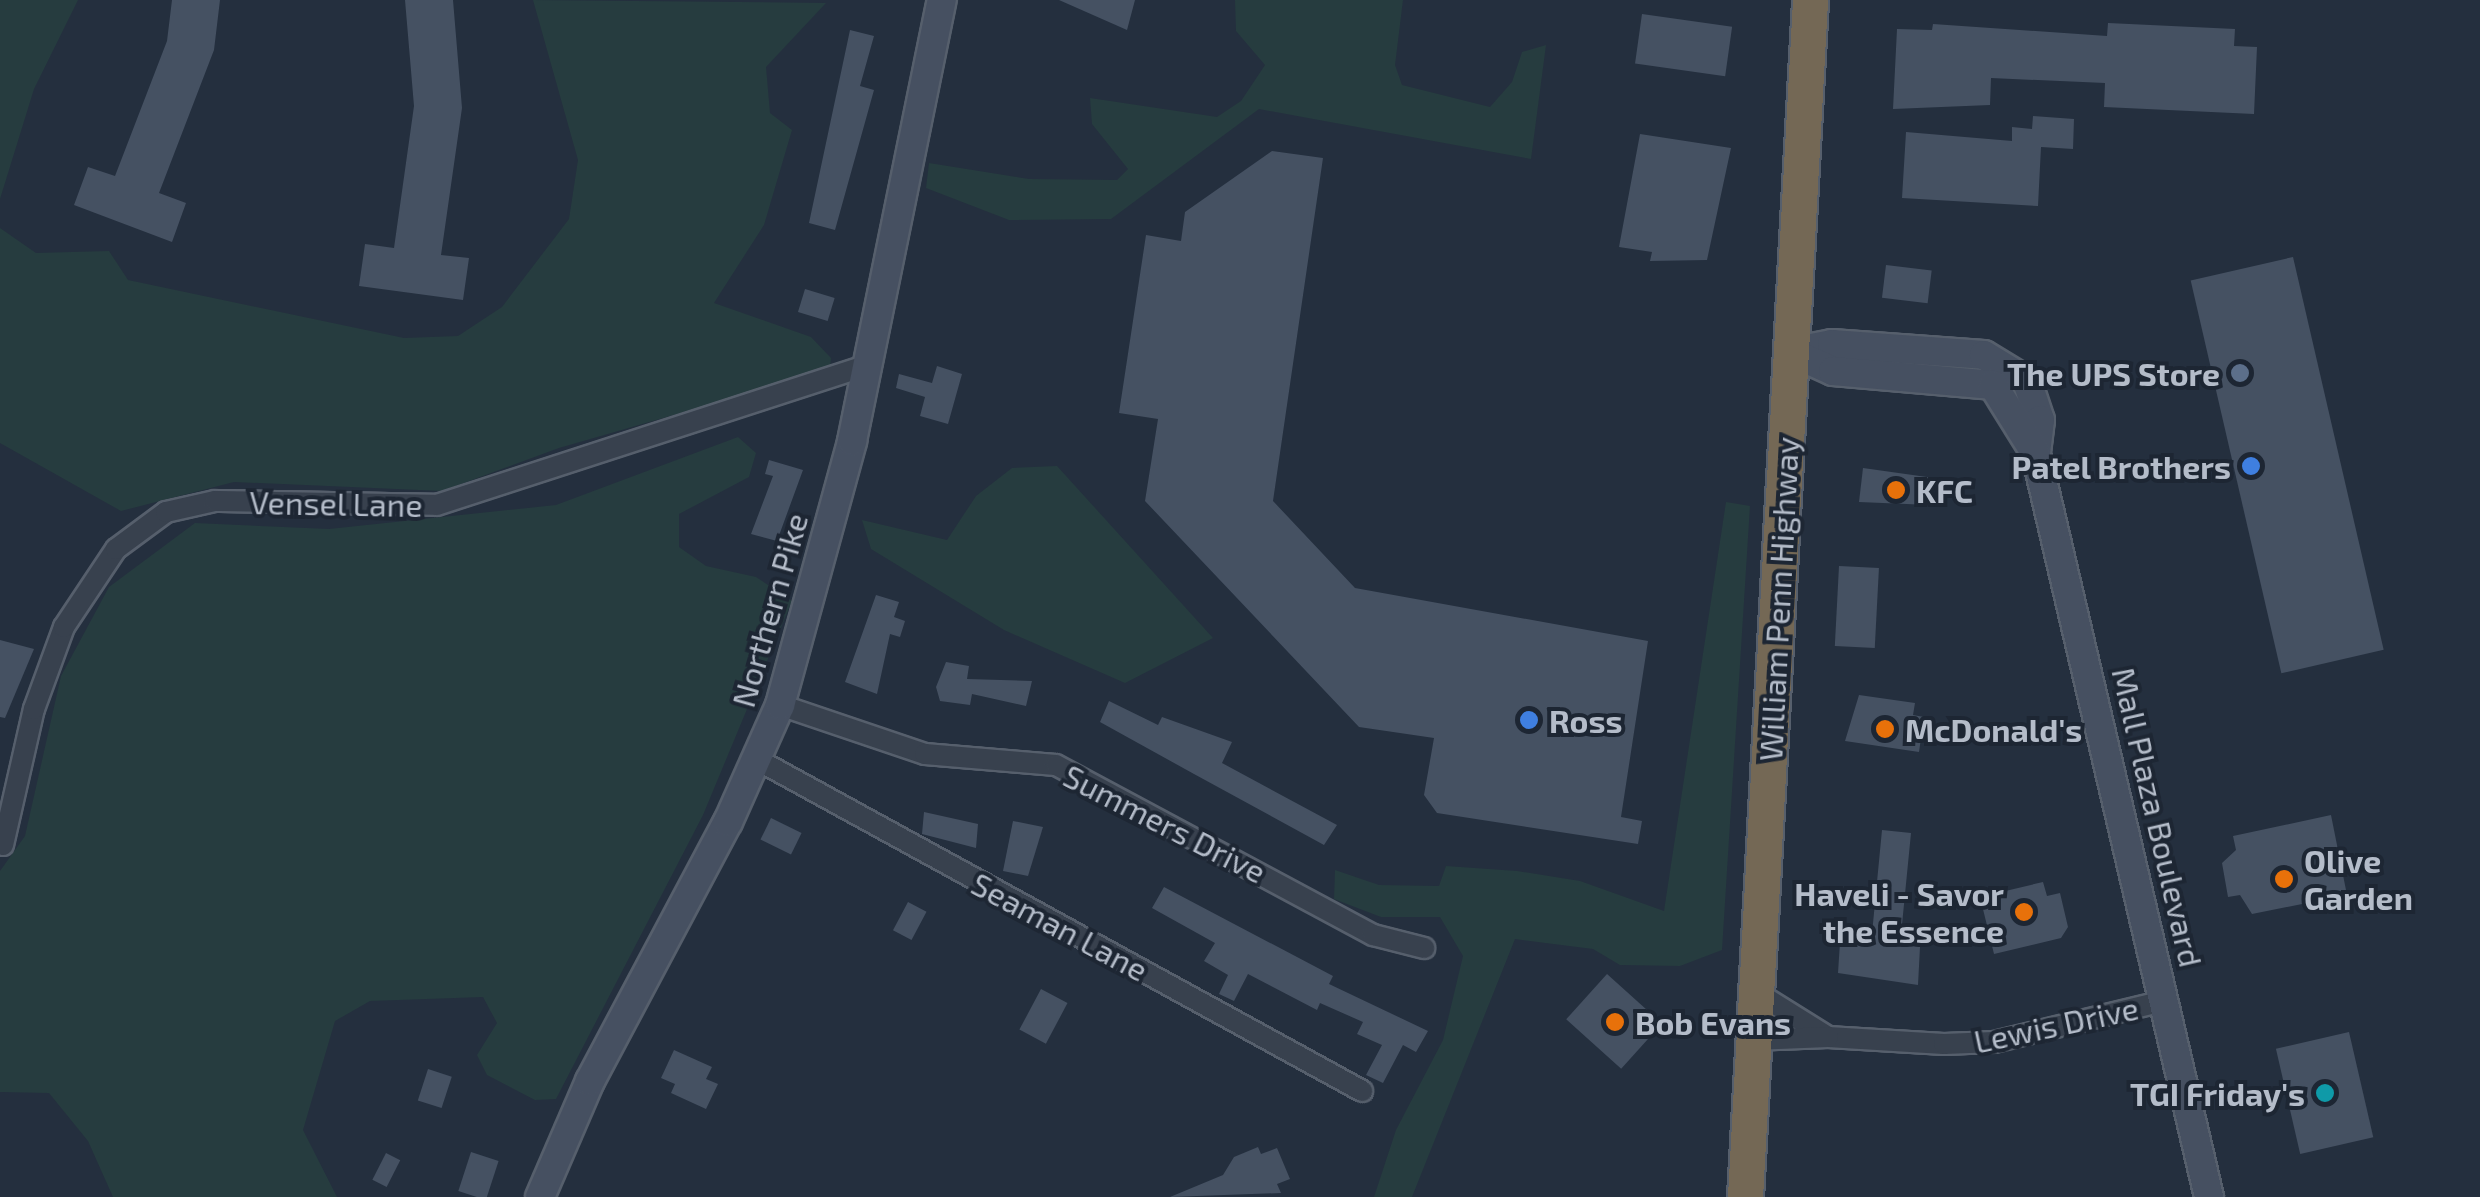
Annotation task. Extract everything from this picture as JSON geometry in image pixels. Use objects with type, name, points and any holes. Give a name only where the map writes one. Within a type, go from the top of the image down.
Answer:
[{"type":"highway","name":"William Penn Highway","points":[[1745,1197],[1810,0]]},
{"type":"street","name":"Northern Pike","points":[[540,1197],[590,1081],[758,760],[780,705],[868,364],[942,0]]},
{"type":"street","name":"Mall Plaza Boulevard","points":[[1791,352],[1833,371],[1993,385],[2036,454],[2209,1197]]},
{"type":"street","name":"Vensel Lane","points":[[4,844],[34,709],[64,627],[116,549],[166,512],[215,501],[437,506],[868,364]]},
{"type":"street","name":"Summers Drive","points":[[780,705],[925,754],[1056,766],[1373,935],[1424,948]]},
{"type":"street","name":"Seaman Lane","points":[[758,760],[1362,1091]]},
{"type":"street","points":[[1756,992],[1828,1037]]},
{"type":"street","name":"Lewis Drive","points":[[1753,1040],[1828,1037],[1994,1042],[2164,1001]]},
{"type":"green space","points":[[0,0],[78,0],[34,89],[0,199]]},
{"type":"green space","points":[[533,0],[826,3],[766,67],[770,113],[792,130],[764,225],[714,303],[811,337],[831,358],[830,370],[559,448],[442,491],[234,482],[121,511],[0,443],[0,228],[36,253],[109,251],[128,280],[404,338],[458,336],[502,307],[569,219],[578,160]]},
{"type":"green space","points":[[1235,0],[1403,0],[1395,65],[1402,85],[1490,107],[1512,82],[1522,52],[1546,45],[1531,159],[1259,109],[1111,219],[1009,220],[926,188],[929,163],[1029,179],[1117,180],[1128,169],[1092,124],[1090,98],[1217,117],[1241,101],[1265,65],[1236,31]]},
{"type":"green space","points":[[738,437],[756,453],[749,477],[679,514],[679,547],[706,566],[756,577],[792,601],[703,815],[556,1099],[535,1100],[487,1075],[477,1055],[497,1023],[483,997],[370,1001],[335,1021],[303,1130],[337,1197],[113,1197],[88,1141],[49,1093],[0,1092],[0,871],[25,836],[61,676],[109,587],[195,523],[329,529],[556,505]]},
{"type":"green space","points":[[1057,466],[1213,638],[1125,683],[1004,630],[871,549],[862,520],[947,540],[976,496],[1012,468]]},
{"type":"green space","points":[[1726,502],[1750,506],[1722,950],[1680,966],[1620,965],[1593,949],[1515,939],[1412,1197],[1374,1197],[1396,1130],[1443,1040],[1463,956],[1440,917],[1381,917],[1334,899],[1335,870],[1379,885],[1439,886],[1446,866],[1517,871],[1580,881],[1664,911]]},
{"type":"building","points":[[172,0],[220,0],[214,50],[159,193],[186,203],[172,242],[74,205],[88,167],[115,176],[167,41]]},
{"type":"building","points":[[405,0],[453,0],[462,108],[441,255],[469,258],[463,300],[359,286],[365,244],[394,248],[414,106]]},
{"type":"building","points":[[1059,0],[1135,0],[1127,30]]},
{"type":"building","points":[[1642,14],[1732,27],[1725,76],[1635,64]]},
{"type":"building","points":[[2108,23],[2235,29],[2234,46],[2257,47],[2254,114],[2104,107],[2105,83],[1991,78],[1990,105],[1893,109],[1897,29],[1932,30],[1933,24],[2107,36]]},
{"type":"building","points":[[850,30],[874,36],[860,86],[874,90],[835,230],[809,223]]},
{"type":"building","points":[[2033,116],[2074,119],[2073,149],[2041,147],[2038,206],[1902,198],[1906,132],[2012,141],[2012,127],[2032,129]]},
{"type":"building","points":[[1640,134],[1731,148],[1707,260],[1650,261],[1652,252],[1619,247]]},
{"type":"building","points":[[1272,151],[1323,158],[1273,501],[1355,588],[1648,641],[1621,817],[1642,821],[1638,844],[1437,813],[1424,795],[1434,738],[1359,727],[1145,501],[1158,419],[1119,413],[1146,235],[1181,241],[1185,212]]},
{"type":"building","points":[[2293,257],[2384,650],[2281,673],[2191,281]]},
{"type":"building","points":[[1886,265],[1932,271],[1928,303],[1882,298]]},
{"type":"building","points":[[805,289],[835,298],[828,321],[798,312]]},
{"type":"building","points":[[937,366],[962,374],[948,424],[920,416],[925,397],[896,388],[899,374],[932,383]]},
{"type":"building","points":[[769,460],[803,470],[777,541],[751,534],[773,476],[765,474]]},
{"type":"building","name":"KFC","points":[[1863,468],[1934,478],[1930,505],[1859,502]]},
{"type":"building","points":[[1839,566],[1879,568],[1875,648],[1835,646]]},
{"type":"building","points":[[876,595],[899,602],[894,617],[905,621],[900,637],[890,634],[877,694],[845,682]]},
{"type":"building","points":[[0,640],[34,649],[5,718],[0,717]]},
{"type":"building","points":[[946,662],[969,666],[967,679],[1032,681],[1026,706],[972,694],[970,705],[940,701],[936,687]]},
{"type":"building","name":"McDonald's","points":[[1859,695],[1915,703],[1913,715],[1924,717],[1919,752],[1845,741]]},
{"type":"building","points":[[1109,701],[1158,725],[1162,717],[1232,742],[1222,763],[1337,825],[1324,845],[1100,722]]},
{"type":"building","points":[[924,812],[978,824],[976,848],[922,834]]},
{"type":"building","name":"Olive Garden","points":[[2331,815],[2347,895],[2252,914],[2240,895],[2228,897],[2222,863],[2236,850],[2233,836]]},
{"type":"building","points":[[771,818],[802,833],[791,854],[760,840]]},
{"type":"building","points":[[1013,821],[1043,827],[1028,876],[1003,871]]},
{"type":"building","points":[[1882,830],[1911,833],[1900,945],[1920,947],[1918,985],[1838,973],[1840,942],[1871,944]]},
{"type":"building","name":"Haveli - Savor the Essence","points":[[2043,882],[2047,896],[2060,893],[2068,927],[2061,938],[1994,954],[1980,897]]},
{"type":"building","points":[[1164,887],[1333,976],[1329,984],[1428,1031],[1416,1052],[1403,1045],[1383,1083],[1366,1075],[1382,1045],[1357,1034],[1363,1022],[1320,1003],[1317,1010],[1248,974],[1234,1001],[1219,994],[1228,975],[1204,961],[1215,943],[1152,908]]},
{"type":"building","points":[[908,902],[927,912],[912,940],[893,930]]},
{"type":"building","name":"Bob Evans","points":[[1607,974],[1662,1024],[1621,1069],[1566,1019]]},
{"type":"building","points":[[1041,989],[1067,1003],[1046,1044],[1019,1030]]},
{"type":"building","name":"TGI Friday's","points":[[2349,1032],[2373,1137],[2300,1154],[2276,1049]]},
{"type":"building","points":[[674,1050],[712,1067],[706,1079],[718,1084],[706,1109],[671,1093],[675,1084],[661,1078]]},
{"type":"building","points":[[428,1069],[452,1077],[442,1108],[418,1100]]},
{"type":"building","points":[[1258,1147],[1261,1154],[1277,1148],[1290,1179],[1277,1184],[1281,1193],[1170,1197],[1223,1175],[1234,1157]]},
{"type":"building","points":[[471,1152],[499,1161],[487,1197],[458,1191]]},
{"type":"building","points":[[386,1153],[400,1160],[387,1187],[372,1180]]},
{"type":"place","name":"The UPS Store","points":[[2240,373]]},
{"type":"place","name":"Patel Brothers","points":[[2251,466]]},
{"type":"place","name":"KFC","points":[[1896,490]]},
{"type":"place","name":"Ross","points":[[1529,720]]},
{"type":"place","name":"McDonald's","points":[[1885,729]]},
{"type":"place","name":"Olive Garden","points":[[2284,879]]},
{"type":"place","name":"Haveli - Savor the Essence","points":[[2024,912]]},
{"type":"place","name":"Bob Evans","points":[[1615,1022]]},
{"type":"place","name":"TGI Friday's","points":[[2325,1093]]}]
